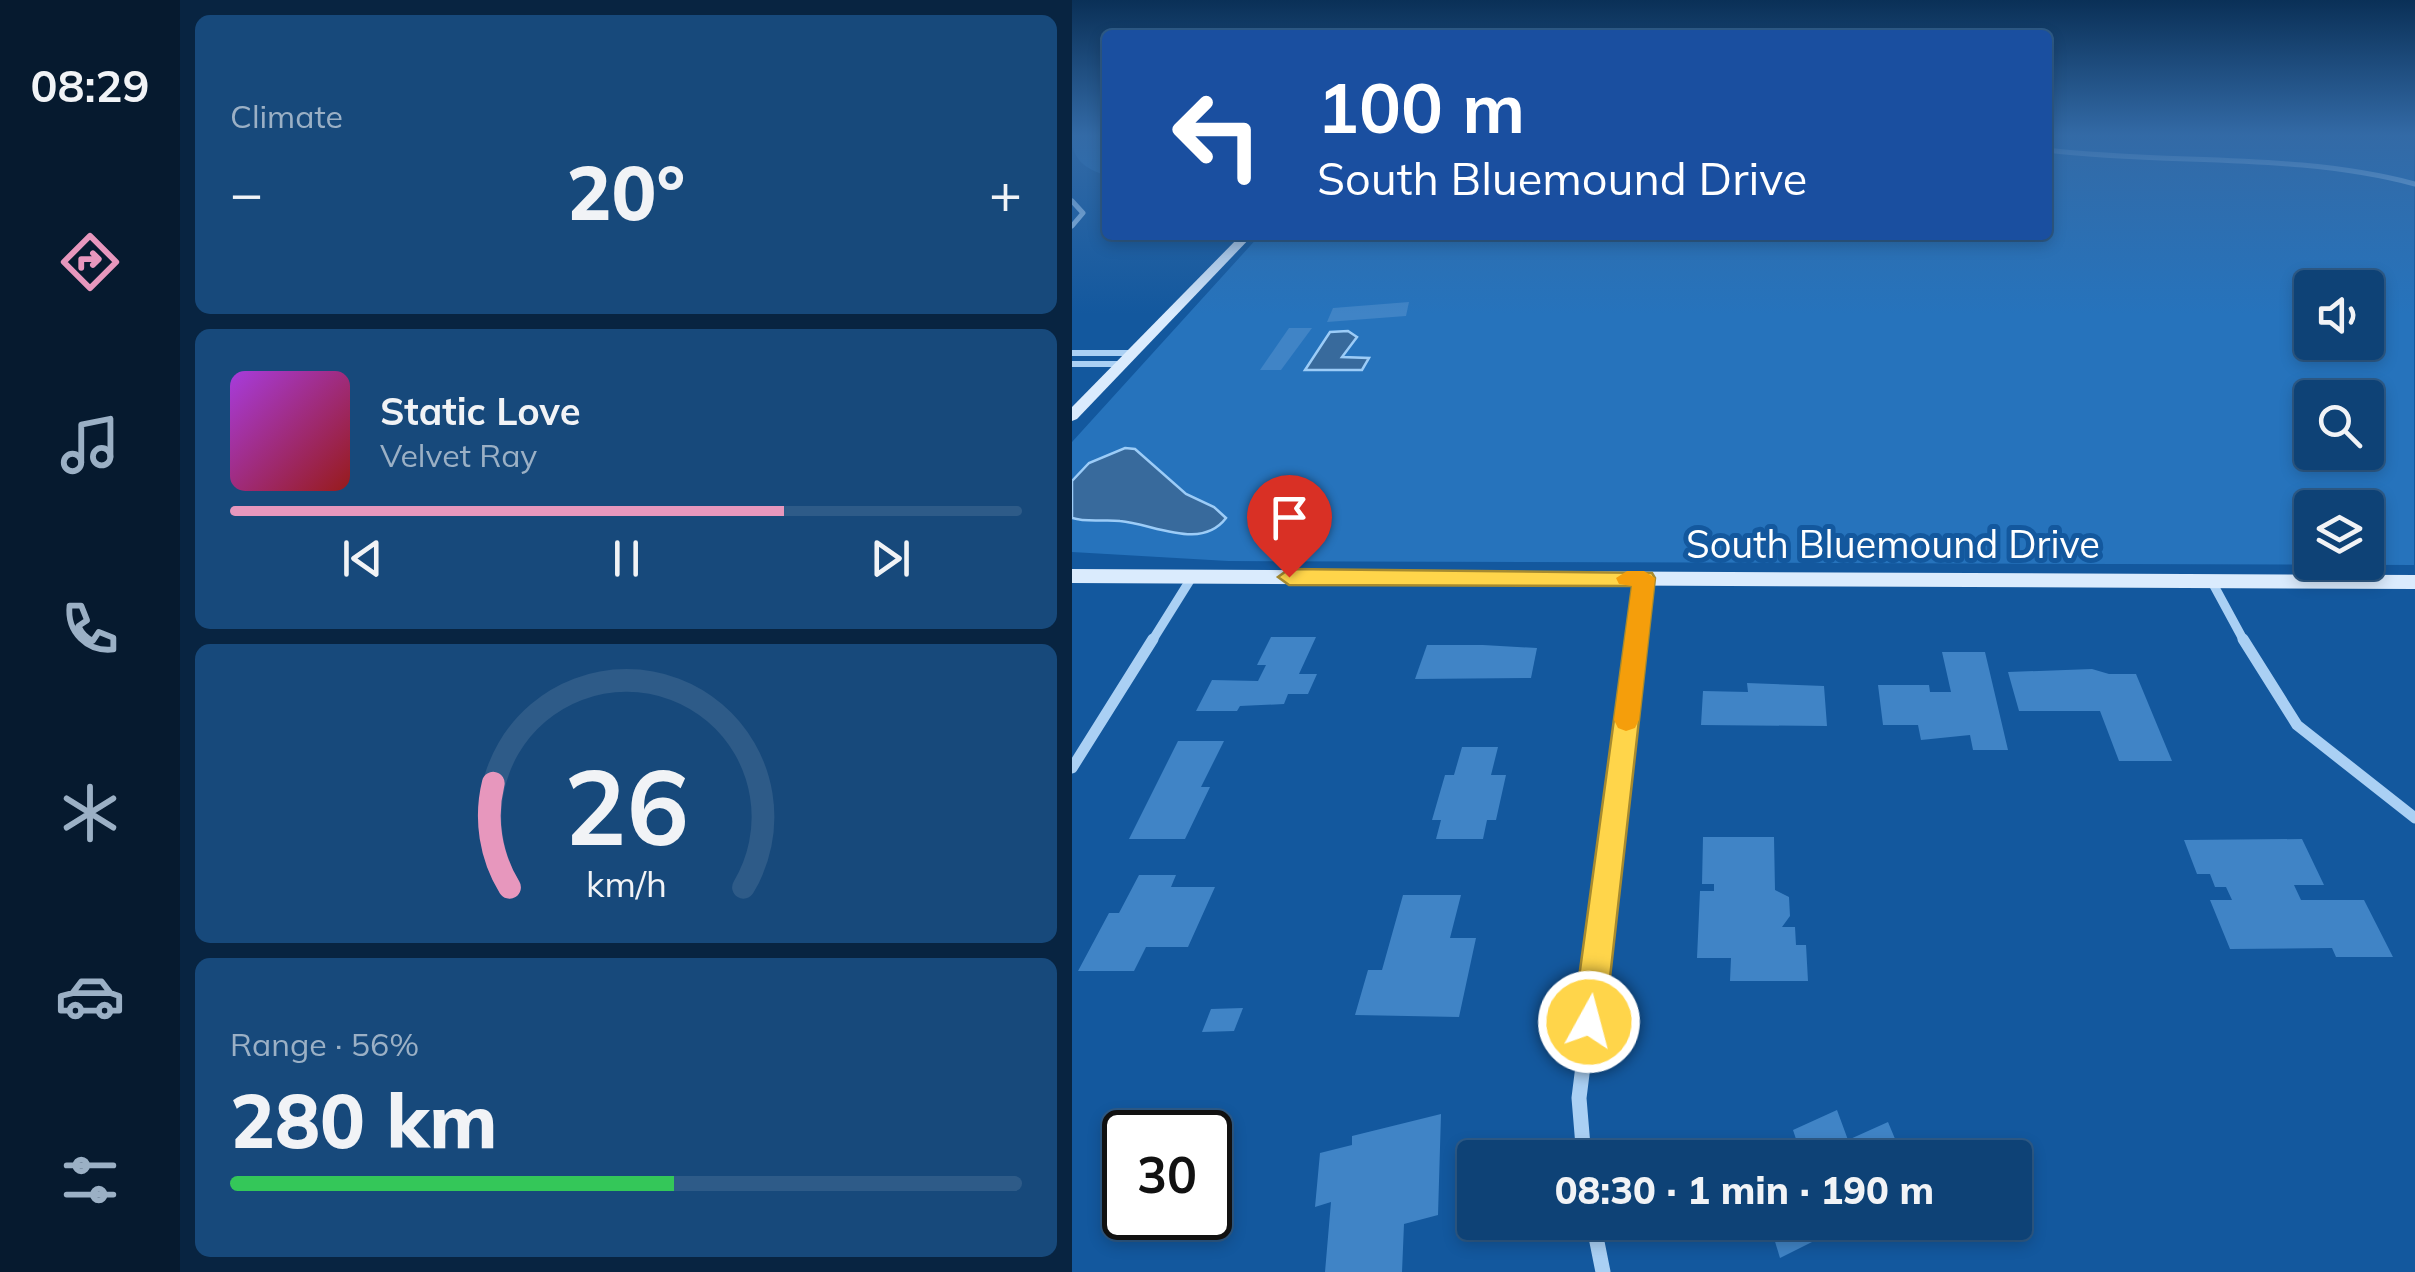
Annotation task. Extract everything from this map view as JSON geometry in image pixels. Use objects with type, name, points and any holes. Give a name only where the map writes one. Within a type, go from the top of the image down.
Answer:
[{"type":"main road","points":[[1072,416],[1241,240]]},
{"type":"main road","name":"South Bluemound Drive","points":[[1072,576],[2414,582]]},
{"type":"street","points":[[1072,201],[1083,213],[1072,226]]},
{"type":"street","points":[[1072,353],[1127,358]]},
{"type":"street","points":[[1072,364],[1127,358]]},
{"type":"street","points":[[1072,768],[1192,577]]},
{"type":"street","points":[[1583,1140],[1580,1098],[1644,578]]},
{"type":"street","points":[[2212,582],[2261,672],[2297,724],[2414,818]]},
{"type":"street","points":[[1597,1240],[1603,1272]]},
{"type":"shaded area","points":[[2052,195],[2414,195],[2414,565],[2384,565],[2384,490],[2294,490],[2294,565],[1228,561],[1072,552],[1072,442],[1255,240],[2052,240]]},
{"type":"shaded area","points":[[1348,331],[1357,337],[1342,357],[1369,358],[1362,370],[1305,370],[1330,332]]},
{"type":"shaded area","points":[[1125,448],[1135,449],[1186,494],[1214,507],[1226,518],[1216,528],[1190,534],[1120,521],[1072,518],[1072,481],[1089,463]]},
{"type":"building","points":[[1409,302],[1406,316],[1327,322],[1333,308]]},
{"type":"building","points":[[1289,328],[1312,328],[1281,370],[1260,370]]},
{"type":"building","points":[[1271,637],[1316,637],[1299,674],[1317,674],[1308,694],[1288,694],[1284,704],[1240,706],[1237,711],[1196,711],[1212,680],[1258,681],[1266,665],[1257,665]]},
{"type":"building","points":[[1427,645],[1537,648],[1531,678],[1415,679]]},
{"type":"building","points":[[1942,652],[1985,652],[2008,750],[1973,750],[1970,735],[1921,740],[1918,725],[1883,725],[1878,685],[1929,685],[1930,692],[1951,692]]},
{"type":"building","points":[[2092,669],[2109,674],[2136,674],[2172,761],[2119,761],[2100,711],[2019,711],[2008,672]]},
{"type":"building","points":[[1747,683],[1824,686],[1827,726],[1701,725],[1703,691],[1748,692]]},
{"type":"building","points":[[1178,741],[1224,741],[1201,787],[1210,787],[1185,839],[1129,839]]},
{"type":"building","points":[[1462,747],[1498,747],[1491,775],[1506,775],[1496,820],[1487,820],[1483,839],[1436,839],[1441,820],[1432,820],[1445,775],[1454,775]]},
{"type":"building","points":[[1703,837],[1774,837],[1775,890],[1789,897],[1790,916],[1782,927],[1795,927],[1796,945],[1806,945],[1808,981],[1730,981],[1731,958],[1697,958],[1700,891],[1714,891],[1714,884],[1702,884]]},
{"type":"building","points":[[2302,839],[2324,885],[2294,885],[2301,900],[2364,900],[2393,957],[2336,957],[2332,948],[2230,949],[2210,900],[2232,900],[2226,887],[2215,887],[2210,874],[2197,874],[2184,840]]},
{"type":"building","points":[[1139,875],[1176,875],[1171,887],[1215,887],[1188,947],[1146,947],[1134,971],[1078,971],[1109,913],[1119,913]]},
{"type":"building","points":[[1403,895],[1461,895],[1450,938],[1476,938],[1459,1017],[1355,1015],[1368,970],[1382,970]]},
{"type":"building","points":[[1243,1008],[1234,1031],[1202,1032],[1211,1009]]},
{"type":"building","points":[[1837,1110],[1848,1140],[1796,1140],[1793,1130]]},
{"type":"building","points":[[1441,1114],[1438,1215],[1404,1224],[1402,1272],[1325,1272],[1331,1202],[1315,1207],[1320,1153],[1352,1145],[1352,1136]]},
{"type":"building","points":[[1888,1122],[1896,1140],[1848,1140]]},
{"type":"building","points":[[1774,1240],[1816,1240],[1780,1258]]},
{"type":"slow traffic","points":[[1626,720],[1644,578],[1627,578]]},
{"type":"route","points":[[1289,577],[1644,578],[1589,1022]]}]
